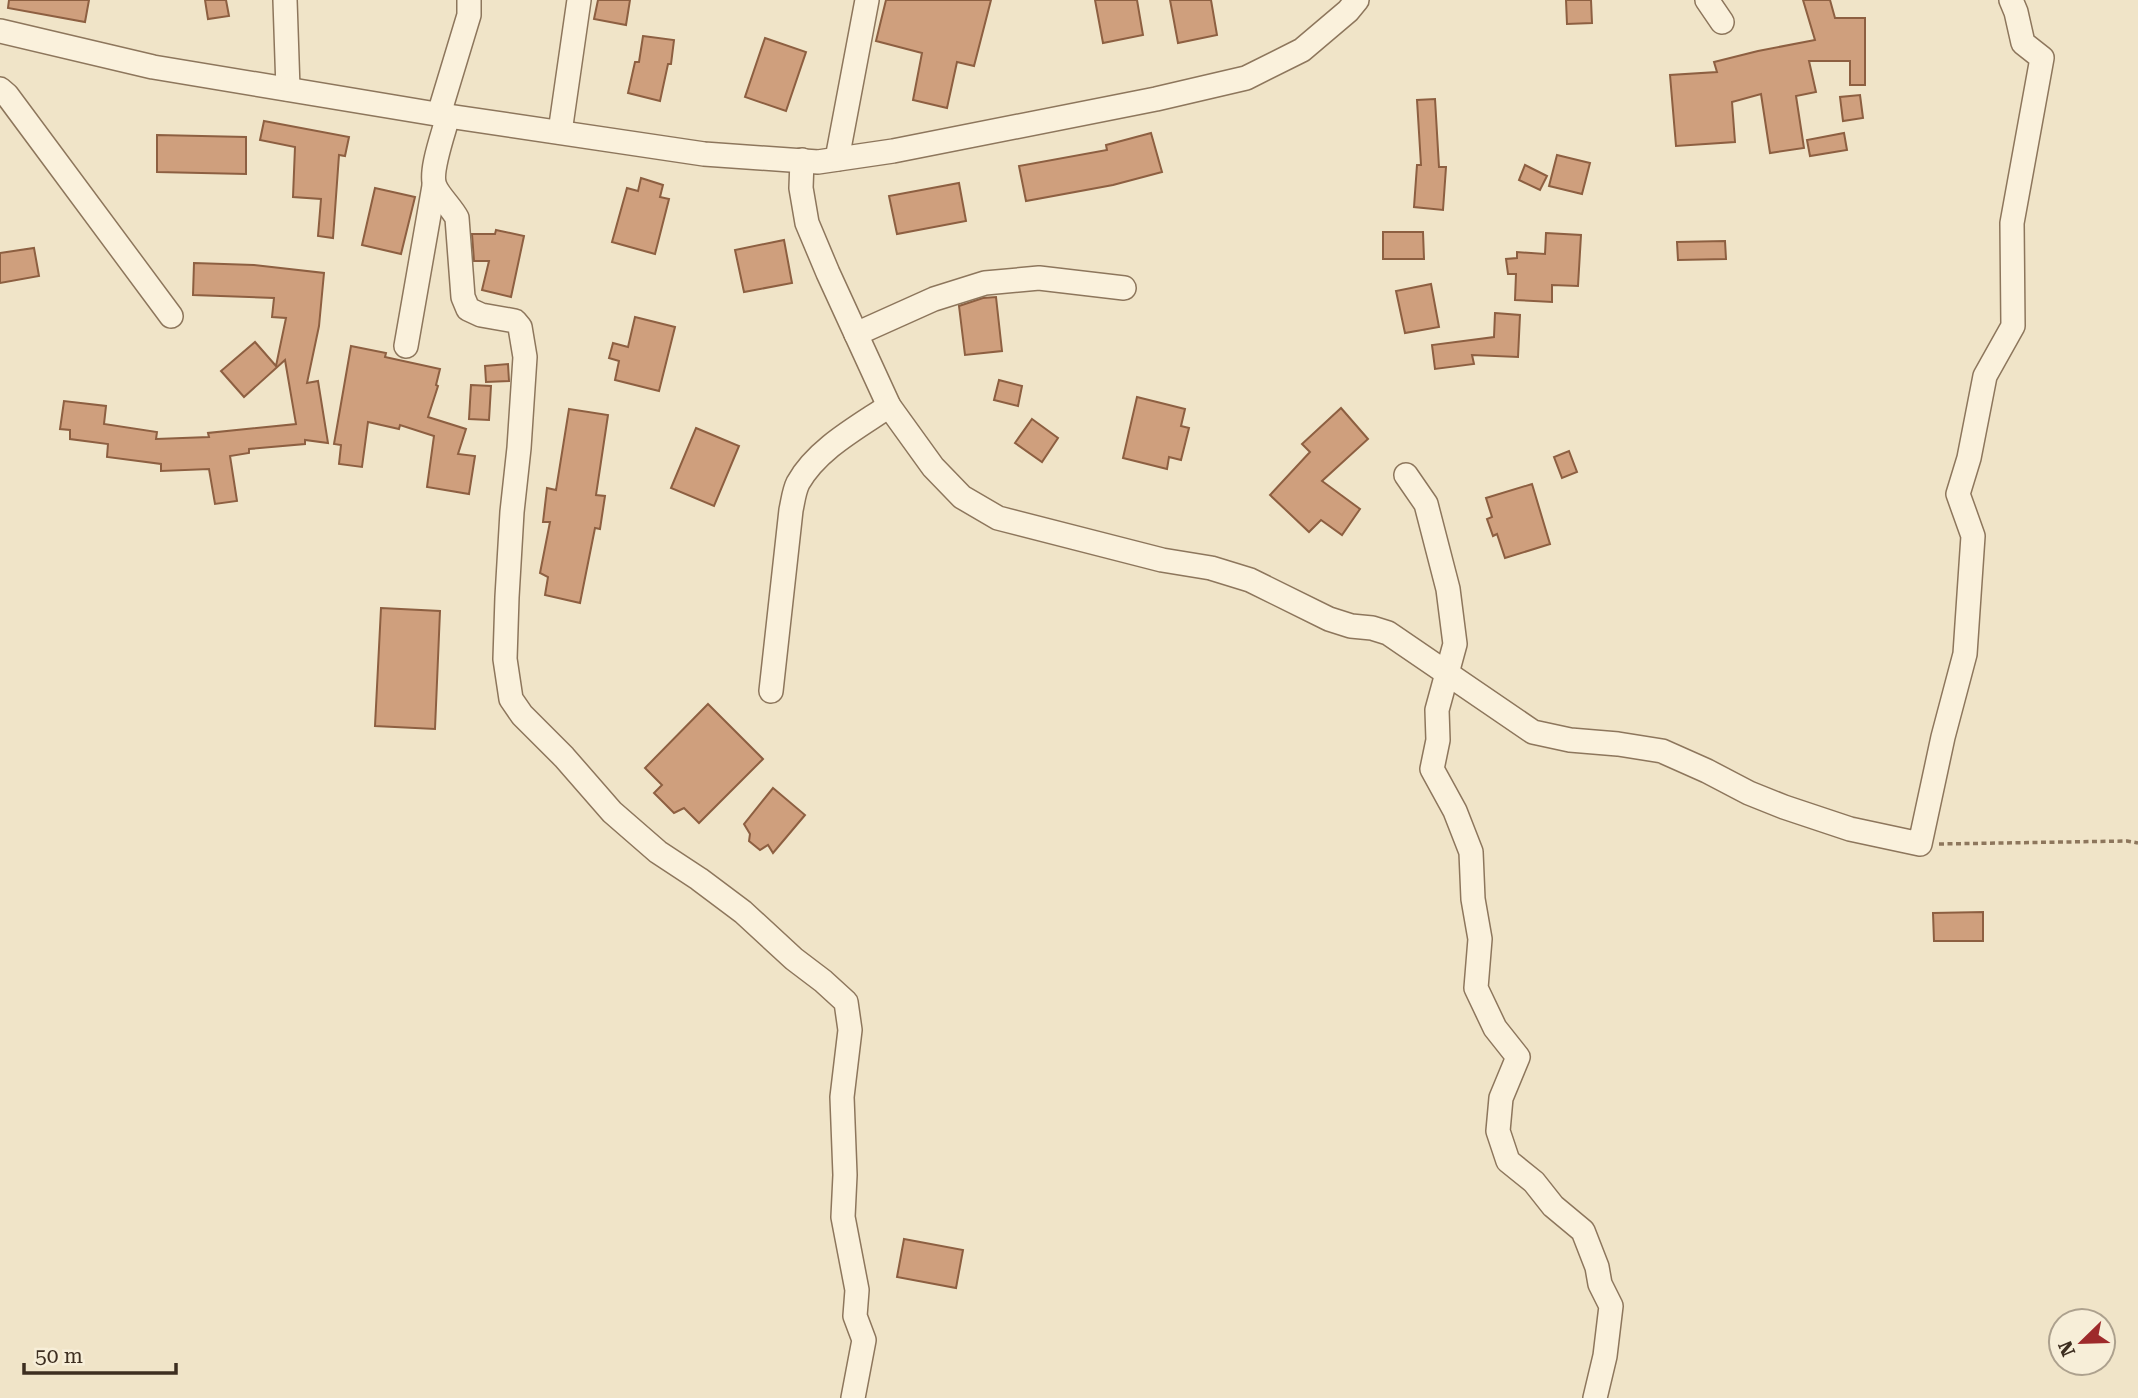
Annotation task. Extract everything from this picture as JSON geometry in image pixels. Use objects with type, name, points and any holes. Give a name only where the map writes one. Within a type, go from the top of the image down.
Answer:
[{"type":"street","points":[[285,0],[288,89]]},
{"type":"street","points":[[406,346],[434,186],[443,115],[469,15],[469,0]]},
{"type":"street","points":[[561,132],[579,0]]},
{"type":"street","points":[[837,159],[867,0]]},
{"type":"street","points":[[1707,0],[1722,22]]},
{"type":"street","points":[[802,160],[801,188],[807,223],[889,406],[933,467],[962,497],[998,518],[1162,560],[1211,568],[1250,580],[1329,619],[1388,633],[1534,732],[1570,740],[1662,751],[1784,807],[1850,829],[1920,844],[1942,737],[1965,654],[1973,536],[1958,494],[1969,458],[1985,376],[2013,326],[2012,223],[2042,58],[2023,43],[2011,0]]},
{"type":"street","points":[[0,32],[153,67],[443,115],[704,154],[818,162],[894,151],[1156,99],[1246,78],[1302,50],[1351,4]]},
{"type":"street","points":[[0,89],[171,316]]},
{"type":"street","points":[[434,186],[457,218],[463,297],[468,309],[481,315],[515,321],[523,338],[525,389],[512,512],[505,659],[511,699],[522,715],[564,757],[612,812],[657,852],[743,912],[846,1002],[850,1030],[842,1097],[845,1175],[843,1217],[857,1290],[855,1316],[864,1340],[853,1398]]},
{"type":"street","points":[[856,334],[934,299],[985,283],[1039,278],[1124,288]]},
{"type":"street","points":[[771,691],[791,510],[798,484],[813,464],[832,446],[889,406]]},
{"type":"street","points":[[1406,475],[1426,504],[1448,589],[1455,644],[1437,710],[1438,740],[1432,769],[1455,811],[1471,852],[1473,899],[1480,939],[1476,988],[1495,1028],[1518,1058],[1501,1098],[1498,1131],[1508,1161],[1534,1182],[1553,1206],[1583,1231],[1597,1267],[1600,1284],[1611,1306],[1605,1356],[1595,1398]]},
{"type":"path","points":[[1920,844],[2138,843]]},
{"type":"building","points":[[9,0],[89,0],[85,22],[8,8]]},
{"type":"building","points":[[205,0],[226,0],[229,16],[208,19]]},
{"type":"building","points":[[598,0],[630,0],[626,25],[594,19]]},
{"type":"building","points":[[886,0],[991,0],[974,66],[957,62],[947,108],[913,100],[922,53],[876,41]]},
{"type":"building","points":[[1095,0],[1137,0],[1143,35],[1103,43]]},
{"type":"building","points":[[1170,0],[1211,0],[1217,35],[1178,43]]},
{"type":"building","points":[[1566,0],[1591,0],[1592,23],[1567,24]]},
{"type":"building","points":[[1803,0],[1830,0],[1835,18],[1865,18],[1865,85],[1850,85],[1850,61],[1809,61],[1816,92],[1796,96],[1804,148],[1770,153],[1761,94],[1732,102],[1735,142],[1676,146],[1670,75],[1717,72],[1714,62],[1815,40]]},
{"type":"building","points":[[643,36],[674,40],[671,64],[668,64],[660,101],[628,93],[635,62],[639,62]]},
{"type":"building","points":[[765,38],[806,52],[786,111],[745,97]]},
{"type":"building","points":[[1860,95],[1863,118],[1843,121],[1840,97]]},
{"type":"building","points":[[1435,99],[1439,167],[1446,167],[1443,210],[1414,207],[1417,165],[1421,165],[1417,100]]},
{"type":"building","points":[[264,121],[349,137],[345,156],[339,155],[333,238],[318,236],[321,199],[293,197],[295,147],[260,140]]},
{"type":"building","points":[[1151,133],[1162,172],[1113,185],[1026,201],[1019,166],[1107,150],[1106,145]]},
{"type":"building","points":[[1844,133],[1847,150],[1810,156],[1807,140]]},
{"type":"building","points":[[157,135],[246,137],[246,174],[157,172]]},
{"type":"building","points":[[1557,155],[1590,163],[1582,194],[1549,186]]},
{"type":"building","points":[[1525,165],[1547,176],[1540,190],[1519,180]]},
{"type":"building","points":[[641,178],[663,185],[660,197],[669,199],[655,254],[612,242],[627,188],[638,191]]},
{"type":"building","points":[[959,183],[966,221],[897,234],[889,196]]},
{"type":"building","points":[[375,188],[415,197],[401,254],[362,245]]},
{"type":"building","points":[[496,230],[524,236],[511,297],[482,290],[489,261],[474,261],[472,234],[495,234]]},
{"type":"building","points":[[1383,232],[1423,232],[1424,259],[1383,259]]},
{"type":"building","points":[[1546,233],[1581,235],[1578,286],[1552,285],[1552,302],[1515,300],[1516,274],[1508,274],[1506,259],[1517,258],[1517,252],[1545,254]]},
{"type":"building","points":[[784,240],[792,283],[744,292],[735,250]]},
{"type":"building","points":[[1725,241],[1726,259],[1678,260],[1677,242]]},
{"type":"building","points":[[34,248],[39,276],[0,283],[0,253]]},
{"type":"building","points":[[194,263],[254,265],[324,273],[319,326],[307,383],[318,381],[328,443],[305,440],[305,444],[249,449],[249,453],[230,456],[237,501],[215,504],[209,469],[161,471],[161,464],[107,457],[108,444],[70,439],[70,430],[60,429],[64,401],[106,406],[104,424],[157,432],[156,439],[209,437],[208,433],[296,424],[285,360],[244,397],[221,371],[255,342],[276,366],[286,318],[272,317],[274,298],[193,295]]},
{"type":"building","points":[[1431,284],[1439,327],[1405,333],[1396,291]]},
{"type":"building","points":[[996,297],[1002,351],[965,355],[959,306],[983,298]]},
{"type":"building","points":[[1495,313],[1520,315],[1518,357],[1472,355],[1474,364],[1435,369],[1432,345],[1494,337]]},
{"type":"building","points":[[635,317],[675,327],[659,391],[615,380],[619,361],[609,358],[613,343],[628,347]]},
{"type":"building","points":[[351,346],[386,353],[385,357],[440,369],[436,385],[438,386],[428,417],[466,429],[458,454],[475,456],[469,494],[427,487],[434,436],[400,425],[399,429],[368,422],[362,467],[339,464],[341,445],[334,444]]},
{"type":"building","points":[[508,364],[509,381],[486,382],[485,366]]},
{"type":"building","points":[[999,380],[1022,386],[1018,406],[994,400]]},
{"type":"building","points":[[471,385],[491,386],[489,420],[469,419]]},
{"type":"building","points":[[1137,397],[1185,409],[1181,426],[1189,428],[1181,460],[1169,457],[1167,469],[1123,458]]},
{"type":"building","points":[[1341,408],[1368,439],[1322,481],[1360,509],[1342,535],[1321,520],[1309,532],[1270,495],[1310,452],[1302,444]]},
{"type":"building","points":[[569,409],[608,415],[596,495],[605,496],[600,529],[595,528],[580,603],[545,595],[548,577],[540,573],[550,522],[543,522],[547,488],[556,490]]},
{"type":"building","points":[[1032,419],[1058,438],[1042,462],[1015,443]]},
{"type":"building","points":[[696,428],[739,446],[714,506],[671,488]]},
{"type":"building","points":[[1569,451],[1577,472],[1562,478],[1554,457]]},
{"type":"building","points":[[1532,484],[1550,544],[1505,558],[1497,534],[1493,536],[1487,519],[1492,517],[1486,498]]},
{"type":"building","points":[[381,608],[440,611],[435,729],[375,726]]},
{"type":"building","points":[[708,704],[763,759],[699,823],[684,808],[674,813],[654,793],[662,785],[645,768]]},
{"type":"building","points":[[773,788],[805,815],[773,853],[768,845],[760,850],[749,841],[750,834],[744,824]]},
{"type":"building","points":[[1983,912],[1983,941],[1934,941],[1933,913]]},
{"type":"building","points":[[904,1239],[963,1250],[956,1288],[897,1277]]}]
